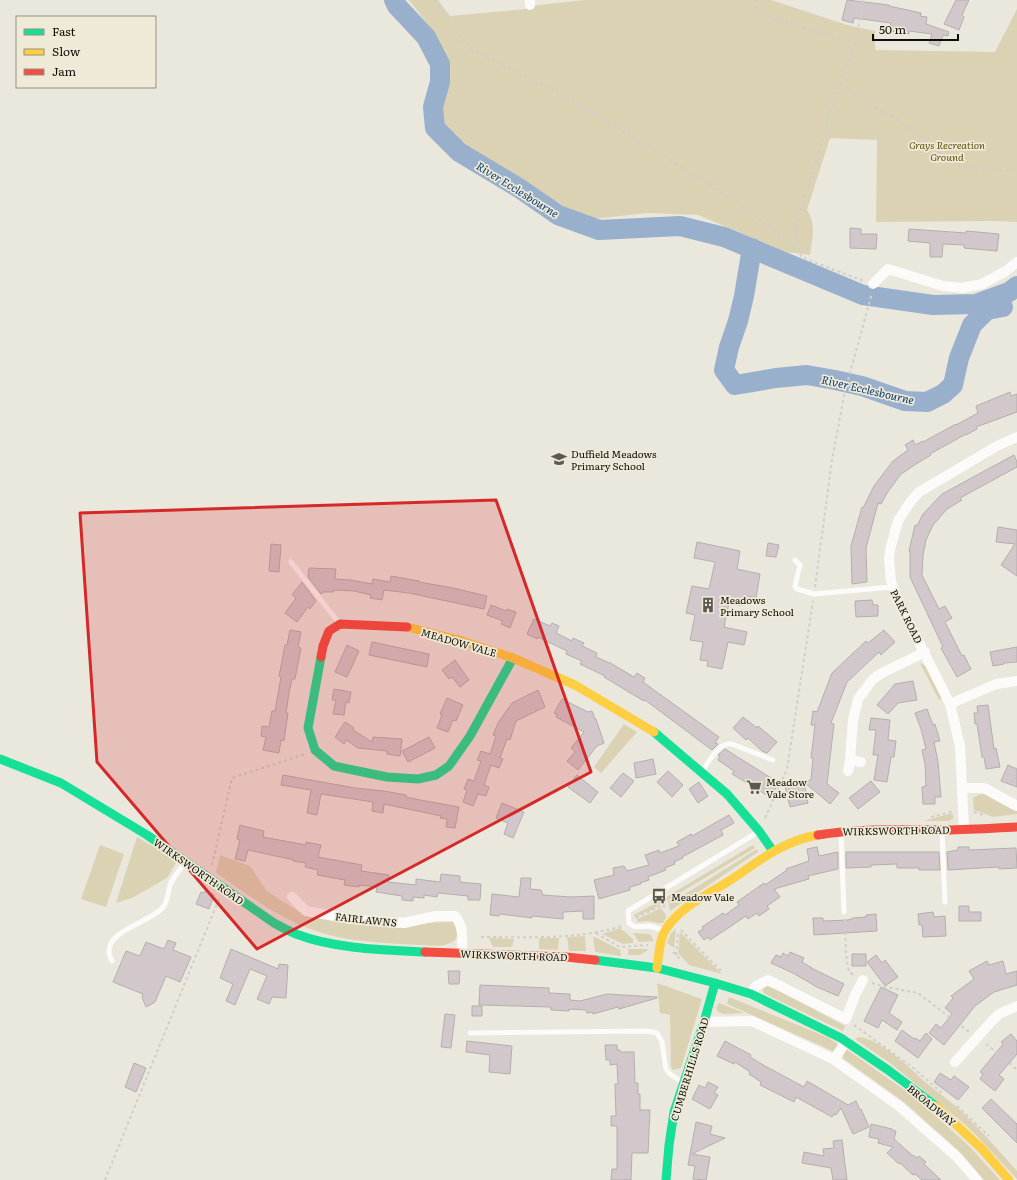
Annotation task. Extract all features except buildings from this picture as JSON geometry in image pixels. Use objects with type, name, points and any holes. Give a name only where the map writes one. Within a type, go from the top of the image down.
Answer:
[{"type":"street","points":[[873,287],[888,269],[943,286],[962,288],[982,284],[1006,271],[1017,262]]},
{"type":"street","name":"PARK ROAD","points":[[964,829],[960,746],[950,704],[897,599],[892,587],[889,559],[892,540],[898,521],[919,492],[997,446],[1017,437]]},
{"type":"street","points":[[340,624],[329,631],[323,646],[308,728],[315,750],[334,766],[387,777],[418,779],[436,775],[449,766],[470,736],[513,658]]},
{"type":"street","name":"MEADOW VALE","points":[[340,624],[402,626],[459,640],[513,658],[575,685],[657,734],[727,794],[759,831],[773,851]]},
{"type":"street","points":[[848,771],[853,720],[858,699],[873,679],[925,652]]},
{"type":"street","points":[[950,704],[996,684],[1017,681]]},
{"type":"street","name":"WIRKSWORTH ROAD","points":[[0,759],[61,783],[147,835],[274,923],[296,934],[320,941],[375,950],[566,957],[657,968],[660,946],[665,930],[683,909],[729,881],[773,851],[807,837],[840,831],[882,829],[942,830],[1017,827]]},
{"type":"street","points":[[850,760],[862,762]]},
{"type":"street","points":[[962,788],[984,788],[1017,806]]},
{"type":"street","name":"FAIRLAWNS","points":[[292,897],[306,912],[351,919],[404,923],[436,916],[455,916],[460,921],[462,953]]},
{"type":"street","name":"BROADWAY","points":[[657,968],[751,994],[846,1041],[940,1109],[982,1149],[1009,1180]]},
{"type":"street","points":[[751,994],[756,986],[768,980],[846,1019],[855,994],[863,980]]},
{"type":"street","name":"CUMBERHILLS ROAD","points":[[666,1180],[674,1112],[718,984]]},
{"type":"street","points":[[955,1062],[999,1014],[1017,1006]]},
{"type":"street","points":[[704,1022],[752,1021],[834,1060],[899,1106],[957,1157],[976,1180]]},
{"type":"street","points":[[834,1060],[846,1041]]},
{"type":"lane","points":[[795,560],[800,565],[794,586],[797,589],[814,594],[892,587]]},
{"type":"lane","points":[[291,562],[340,624]]},
{"type":"lane","points":[[701,772],[720,747],[728,743],[773,760]]},
{"type":"lane","points":[[942,830],[945,902]]},
{"type":"lane","points":[[665,930],[650,926],[635,927],[629,923],[628,911],[759,831]]},
{"type":"lane","points":[[840,831],[844,912]]},
{"type":"lane","points":[[112,961],[109,952],[111,944],[126,929],[154,914],[164,906],[170,886],[186,861]]},
{"type":"lane","points":[[470,1033],[647,1031],[657,1034],[662,1042],[666,1069],[670,1074],[684,1083]]},
{"type":"path","points":[[435,0],[461,39],[473,50],[560,93],[704,181],[740,205],[799,251]]},
{"type":"path","points":[[756,0],[757,12],[760,14],[855,43]]},
{"type":"path","points":[[759,831],[787,769],[814,594],[832,460],[845,391],[852,371],[870,304],[873,287],[801,256],[796,231],[800,212],[839,84],[855,43],[862,9],[862,0]]},
{"type":"path","points":[[839,84],[892,116],[960,166],[992,170],[1017,170]]},
{"type":"path","points":[[209,877],[232,778],[315,750]]},
{"type":"path","points":[[105,1180],[224,888]]},
{"type":"path","points":[[481,937],[551,936],[595,932],[629,923],[632,920],[663,905],[672,921]]},
{"type":"path","points":[[844,912],[846,955],[849,972],[863,980],[918,994],[1017,1070]]},
{"type":"path","points":[[676,955],[678,928],[724,974],[718,984]]},
{"type":"path","points":[[595,932],[620,947],[653,945],[671,950],[686,965],[684,975]]},
{"type":"highlighted area","points":[[496,500],[591,772],[257,949],[97,762],[80,513]]},
{"type":"green space","name":"Grays Recreation Ground","points":[[409,0],[438,0],[450,16],[525,9],[538,5],[585,0],[771,0],[847,25],[875,31],[875,50],[995,52],[1017,9],[1017,222],[876,222],[877,140],[830,138],[807,210],[813,226],[810,255],[786,252],[698,215],[648,213],[592,219],[562,210],[446,136],[437,116],[447,73],[432,30]]},
{"type":"green space","points":[[920,663],[926,666],[942,698],[939,700]]},
{"type":"green space","points":[[624,724],[637,732],[601,773],[594,767]]},
{"type":"green space","points":[[984,794],[1013,810],[1017,810],[1017,814],[993,817],[974,810],[973,798]]},
{"type":"green space","points":[[952,813],[954,818],[949,821],[923,821]]},
{"type":"green space","points":[[137,837],[159,850],[176,863],[167,878],[132,898],[116,903]]},
{"type":"green space","points":[[100,845],[124,854],[106,907],[81,899]]},
{"type":"green space","points":[[753,845],[755,848],[653,909],[635,917],[634,915]]},
{"type":"green space","points":[[757,849],[758,852],[670,911],[669,904]]},
{"type":"green space","points":[[220,855],[250,866],[267,891],[304,915],[362,925],[397,928],[424,923],[453,922],[457,930],[457,938],[448,944],[436,946],[379,943],[339,937],[313,930],[275,912],[216,873]]},
{"type":"green space","points":[[661,908],[666,915],[663,923],[648,921],[639,922],[636,920]]},
{"type":"green space","points":[[620,928],[633,939],[633,943],[623,944],[602,934]]},
{"type":"green space","points":[[676,929],[674,948],[667,943],[671,933]]},
{"type":"green space","points":[[680,932],[722,974],[689,965],[678,953]]},
{"type":"green space","points":[[633,933],[650,934],[654,941],[639,942]]},
{"type":"green space","points":[[585,936],[586,951],[569,951],[567,937]]},
{"type":"green space","points":[[593,936],[620,950],[621,956],[595,952]]},
{"type":"green space","points":[[489,938],[514,939],[512,947],[493,947]]},
{"type":"green space","points":[[539,938],[559,938],[558,950],[539,949]]},
{"type":"green space","points":[[628,949],[648,950],[640,955],[628,955]]},
{"type":"green space","points":[[657,983],[702,999],[681,1068],[673,1070],[671,1067],[670,1015],[660,1013]]},
{"type":"green space","points":[[767,986],[776,989],[845,1026],[843,1031],[765,994],[763,992],[763,988]]},
{"type":"green space","points":[[729,997],[827,1037],[838,1044],[835,1052],[727,1004]]},
{"type":"green space","points":[[719,1003],[744,1013],[725,1014],[718,1012],[716,1008]]},
{"type":"green space","points":[[859,1037],[876,1043],[894,1054],[924,1081],[958,1108],[1017,1171],[1017,1179],[961,1121],[890,1063],[855,1039]]},
{"type":"green space","points":[[846,1049],[913,1096],[969,1146],[1000,1180],[984,1180],[960,1152],[904,1102],[844,1059],[842,1055]]},
{"type":"waterway","name":"River Ecclesbourne","points":[[394,0],[397,6],[426,37],[440,64],[440,82],[433,107],[435,128],[459,152],[519,188],[558,215],[599,230],[680,226],[724,237],[863,295],[933,305],[976,304],[1009,292],[1017,286]]},
{"type":"waterway","name":"River Ecclesbourne","points":[[752,248],[744,296],[724,370],[735,385],[776,378],[807,375],[862,386],[905,401],[927,402],[943,394],[953,385],[959,358],[972,325],[987,310],[1003,307]]},
{"type":"traffic: fast","points":[[321,657],[308,728],[315,750],[334,766],[387,777],[418,779],[436,775],[449,766],[470,736],[513,658]]},
{"type":"traffic: fast","points":[[654,732],[727,794],[759,831],[773,851]]},
{"type":"traffic: fast","points":[[0,759],[61,783],[147,835],[274,923],[293,933],[311,939],[343,946],[425,952]]},
{"type":"traffic: fast","points":[[595,960],[657,968],[751,994],[841,1038],[888,1070],[936,1106]]},
{"type":"traffic: fast","points":[[666,1180],[674,1112],[704,1022],[715,983]]},
{"type":"traffic: slow","points":[[407,627],[459,640],[513,658],[575,685],[654,732]]},
{"type":"traffic: slow","points":[[657,968],[664,933],[672,921],[686,908],[771,853],[793,842],[818,835]]},
{"type":"traffic: slow","points":[[936,1106],[982,1149],[1009,1180]]},
{"type":"traffic: jam","points":[[321,657],[323,646],[329,631],[340,624],[407,627]]},
{"type":"traffic: jam","points":[[818,835],[864,830],[950,830],[1017,827]]},
{"type":"traffic: jam","points":[[425,952],[566,957],[595,960]]},
{"type":"place","name":"Duffield Meadows Primary School","points":[[559,459]]},
{"type":"place","name":"Meadows Primary School","points":[[708,605]]},
{"type":"place","name":"Meadow Vale Store","points":[[754,787]]},
{"type":"place","name":"Meadow Vale","points":[[659,896]]}]
